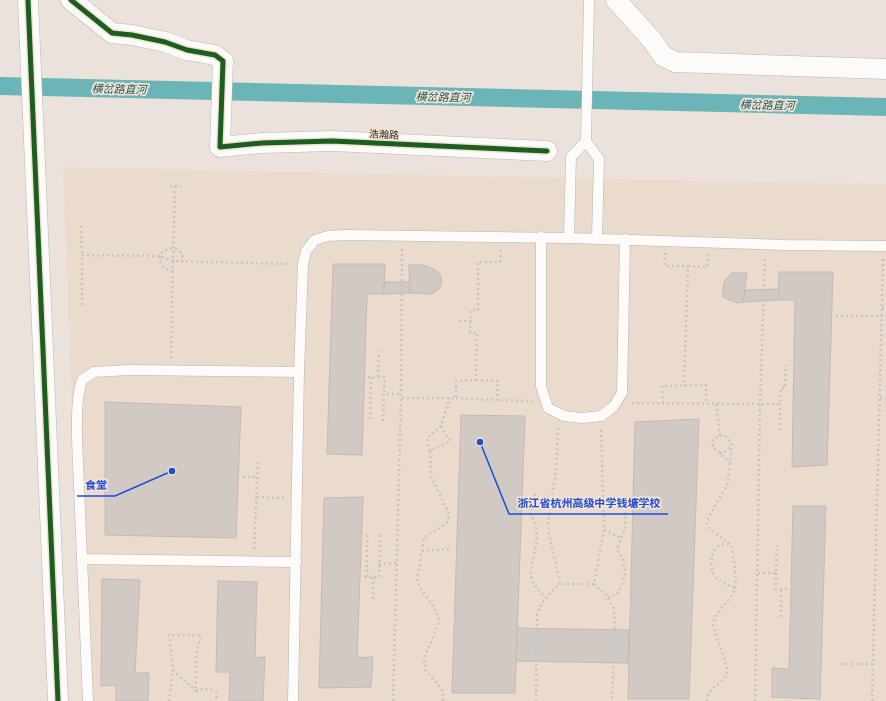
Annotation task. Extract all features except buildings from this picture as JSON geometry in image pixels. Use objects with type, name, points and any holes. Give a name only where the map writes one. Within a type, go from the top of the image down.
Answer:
[{"type":"street","points":[[28,0],[58,701]]},
{"type":"street","name":"浩瀚路","points":[[71,0],[112,33],[132,35],[165,42],[187,50],[215,55],[224,61],[220,147],[262,143],[332,141],[547,151]]},
{"type":"street","points":[[616,0],[652,40],[663,56],[675,62],[886,69]]},
{"type":"lane","points":[[589,0],[586,141],[599,158],[597,238]]},
{"type":"lane","points":[[569,238],[571,157],[586,141]]},
{"type":"lane","points":[[293,701],[299,372],[303,264],[306,251],[314,240],[328,236],[541,237],[885,246]]},
{"type":"lane","points":[[541,237],[541,386],[548,408],[564,416],[582,418],[601,416],[615,403],[622,393],[624,380],[625,239]]},
{"type":"lane","points":[[88,701],[77,411],[79,391],[82,380],[94,372],[129,370],[299,372]]},
{"type":"lane","points":[[82,559],[296,562]]},
{"type":"path","points":[[168,186],[181,186]]},
{"type":"path","points":[[171,371],[175,186]]},
{"type":"path","points":[[81,226],[82,305]]},
{"type":"path","points":[[393,701],[401,398],[402,236]]},
{"type":"path","points":[[476,380],[477,333],[470,333],[471,310],[478,310],[478,262],[500,262],[502,237]]},
{"type":"path","points":[[665,241],[665,266],[707,267],[708,242]]},
{"type":"path","points":[[755,701],[760,404],[766,244]]},
{"type":"path","points":[[872,701],[882,308],[885,246]]},
{"type":"path","points":[[173,271],[166,270],[162,266],[160,256],[166,249],[174,248],[179,250],[183,261]]},
{"type":"path","points":[[82,255],[160,256],[173,261],[303,264]]},
{"type":"path","points":[[684,386],[688,266]]},
{"type":"path","points":[[836,316],[882,316]]},
{"type":"path","points":[[459,321],[471,321]]},
{"type":"path","points":[[378,377],[379,350]]},
{"type":"path","points":[[780,430],[781,388],[785,388],[786,365]]},
{"type":"path","points":[[370,420],[370,377],[385,377],[383,421]]},
{"type":"path","points":[[456,398],[456,381],[498,381],[497,400]]},
{"type":"path","points":[[662,403],[662,386],[706,385],[706,403]]},
{"type":"path","points":[[384,394],[401,394]]},
{"type":"path","points":[[401,398],[545,401]]},
{"type":"path","points":[[443,701],[443,692],[426,671],[424,659],[439,622],[437,612],[417,580],[424,538],[441,528],[448,521],[449,514],[431,476],[430,452],[427,438],[441,426],[450,398]]},
{"type":"path","points":[[880,398],[886,398]]},
{"type":"path","points":[[615,403],[780,404]]},
{"type":"path","points":[[716,404],[720,436]]},
{"type":"path","points":[[558,413],[556,472],[548,522],[549,534],[560,584]]},
{"type":"path","points":[[594,584],[604,530],[601,416]]},
{"type":"path","points":[[430,452],[450,441],[441,426]]},
{"type":"path","points":[[707,701],[706,698],[709,692],[725,678],[728,670],[713,622],[735,588],[736,583],[732,546],[709,528],[707,524],[708,518],[728,483],[732,445],[727,437],[723,435],[715,438],[712,442],[714,448],[730,462]]},
{"type":"path","points":[[719,453],[727,451],[732,445]]},
{"type":"path","points":[[254,561],[258,462]]},
{"type":"path","points":[[243,477],[257,477]]},
{"type":"path","points":[[535,494],[530,513],[536,526],[531,573],[533,584],[545,597]]},
{"type":"path","points":[[257,497],[297,498]]},
{"type":"path","points":[[608,598],[617,594],[624,576],[625,570],[623,559],[618,551],[618,545],[625,529],[626,508]]},
{"type":"path","points":[[604,530],[621,538]]},
{"type":"path","points":[[367,533],[366,577],[379,577],[380,534]]},
{"type":"path","points":[[729,544],[723,544],[716,548],[712,556],[712,568],[714,576],[721,582],[735,588]]},
{"type":"path","points":[[777,546],[776,589],[789,589]]},
{"type":"path","points":[[422,551],[449,549]]},
{"type":"path","points":[[379,564],[396,563]]},
{"type":"path","points":[[758,573],[776,573]]},
{"type":"path","points":[[373,577],[373,602]]},
{"type":"path","points":[[536,701],[538,615],[545,597],[560,584],[594,584],[606,595],[614,609],[615,630],[612,701]]},
{"type":"path","points":[[780,617],[781,589]]},
{"type":"path","points":[[169,701],[173,670],[170,635],[201,636],[197,647],[195,665],[196,691]]},
{"type":"path","points":[[840,664],[873,664]]},
{"type":"path","points":[[173,670],[196,691]]},
{"type":"path","points":[[196,691],[210,689],[216,692],[217,701]]},
{"type":"shaded area","points":[[63,167],[886,184],[886,701],[83,701]]},
{"type":"waterway","name":"横岔路直河","points":[[0,86],[886,107]]},
{"type":"cycle path","points":[[28,0],[58,701]]},
{"type":"cycle path","points":[[71,0],[112,33],[132,35],[165,42],[187,50],[215,55],[223,61],[220,147],[262,143],[332,141],[547,151]]},
{"type":"place","name":"浙江省杭州高级中学钱塘学校","points":[[480,442]]},
{"type":"place","name":"食堂","points":[[172,471]]}]
